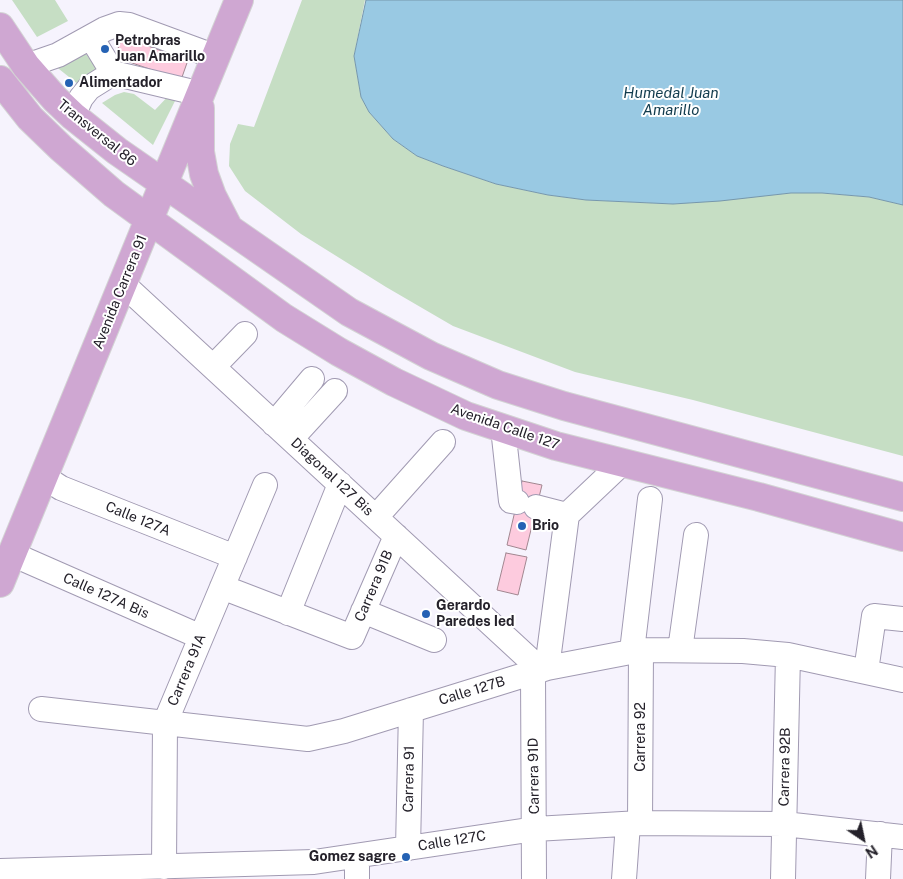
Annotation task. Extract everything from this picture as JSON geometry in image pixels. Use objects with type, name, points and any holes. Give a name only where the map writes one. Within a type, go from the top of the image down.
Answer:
[{"type":"main road","name":"Avenida Carrera 91","points":[[0,583],[239,0]]},
{"type":"main road","name":"Transversal 86","points":[[0,27],[26,66],[73,116],[117,151],[164,184]]},
{"type":"main road","points":[[3,92],[61,148],[114,194],[149,221]]},
{"type":"main road","points":[[201,94],[200,152],[204,174],[212,196],[230,230]]},
{"type":"main road","points":[[164,184],[349,312],[431,356],[498,385],[564,406],[903,497]]},
{"type":"main road","name":"Avenida Calle 127","points":[[149,221],[284,318],[339,352],[394,382],[466,416],[556,446],[759,497],[903,537]]},
{"type":"street","points":[[26,66],[58,55],[119,24],[129,25],[216,57]]},
{"type":"street","points":[[91,37],[113,73],[201,94]]},
{"type":"street","points":[[73,116],[81,98],[90,88],[113,73]]},
{"type":"street","name":"Diagonal 127 Bis","points":[[123,284],[540,670]]},
{"type":"street","points":[[213,367],[245,334]]},
{"type":"street","points":[[283,431],[312,379]]},
{"type":"street","points":[[283,431],[335,391]]},
{"type":"street","points":[[503,428],[511,501],[567,515],[623,462]]},
{"type":"street","points":[[376,517],[443,442]]},
{"type":"street","name":"Calle 127A","points":[[44,477],[58,487],[234,557]]},
{"type":"street","points":[[222,587],[288,613],[340,484]]},
{"type":"street","name":"Carrera 91A","points":[[164,867],[165,723],[265,485]]},
{"type":"street","name":"Carrera 92","points":[[624,879],[634,824],[637,651],[650,499]]},
{"type":"street","name":"Carrera 91D","points":[[534,879],[540,670],[567,515]]},
{"type":"street","points":[[680,650],[696,535]]},
{"type":"street","name":"Carrera 91B","points":[[288,613],[352,637],[396,536]]},
{"type":"street","name":"Calle 127A Bis","points":[[12,554],[200,637]]},
{"type":"street","points":[[364,611],[434,640]]},
{"type":"street","points":[[866,671],[874,616],[903,619]]},
{"type":"street","name":"Calle 127B","points":[[41,709],[308,739],[344,731],[540,670],[637,651],[744,651],[788,655],[903,680]]},
{"type":"street","name":"Carrera 92B","points":[[783,879],[788,655]]},
{"type":"street","name":"Carrera 91","points":[[408,848],[411,710]]},
{"type":"street","name":"Calle 127C","points":[[0,872],[164,867],[222,872],[314,862],[535,829],[634,824],[784,824],[892,836]]},
{"type":"street","points":[[878,879],[892,836]]},
{"type":"street","points":[[357,856],[357,879]]},
{"type":"green space","points":[[12,0],[55,0],[68,21],[37,37]]},
{"type":"green space","points":[[302,0],[365,0],[354,56],[361,97],[369,112],[393,139],[417,156],[443,166],[496,184],[548,195],[586,200],[673,204],[791,193],[822,193],[869,197],[903,205],[903,456],[693,400],[575,372],[453,326],[301,234],[245,191],[229,166],[230,144],[238,124],[254,127]]},
{"type":"green space","points":[[86,54],[100,72],[79,85],[54,65],[70,57]]},
{"type":"green space","points":[[124,92],[134,94],[155,110],[172,92],[178,95],[153,145],[102,103]]},
{"type":"water","name":"Humedal Juan Amarillo","points":[[366,0],[903,0],[903,205],[869,197],[822,193],[791,193],[673,204],[586,200],[548,195],[496,184],[443,166],[417,156],[393,139],[369,112],[361,97],[354,56]]},
{"type":"building","points":[[122,37],[188,60],[181,80],[115,57]]},
{"type":"building","name":"Brio","points":[[522,481],[542,485],[526,550],[507,545]]},
{"type":"building","name":"Brio","points":[[506,553],[527,557],[518,595],[497,590]]},
{"type":"place","name":"Petrobras Juan Amarillo","points":[[105,49]]},
{"type":"place","name":"Alimentador","points":[[69,83]]},
{"type":"place","name":"Brio","points":[[522,526]]},
{"type":"place","name":"Gerardo Paredes Ied","points":[[426,614]]},
{"type":"place","name":"Gomez sagre","points":[[406,857]]}]
